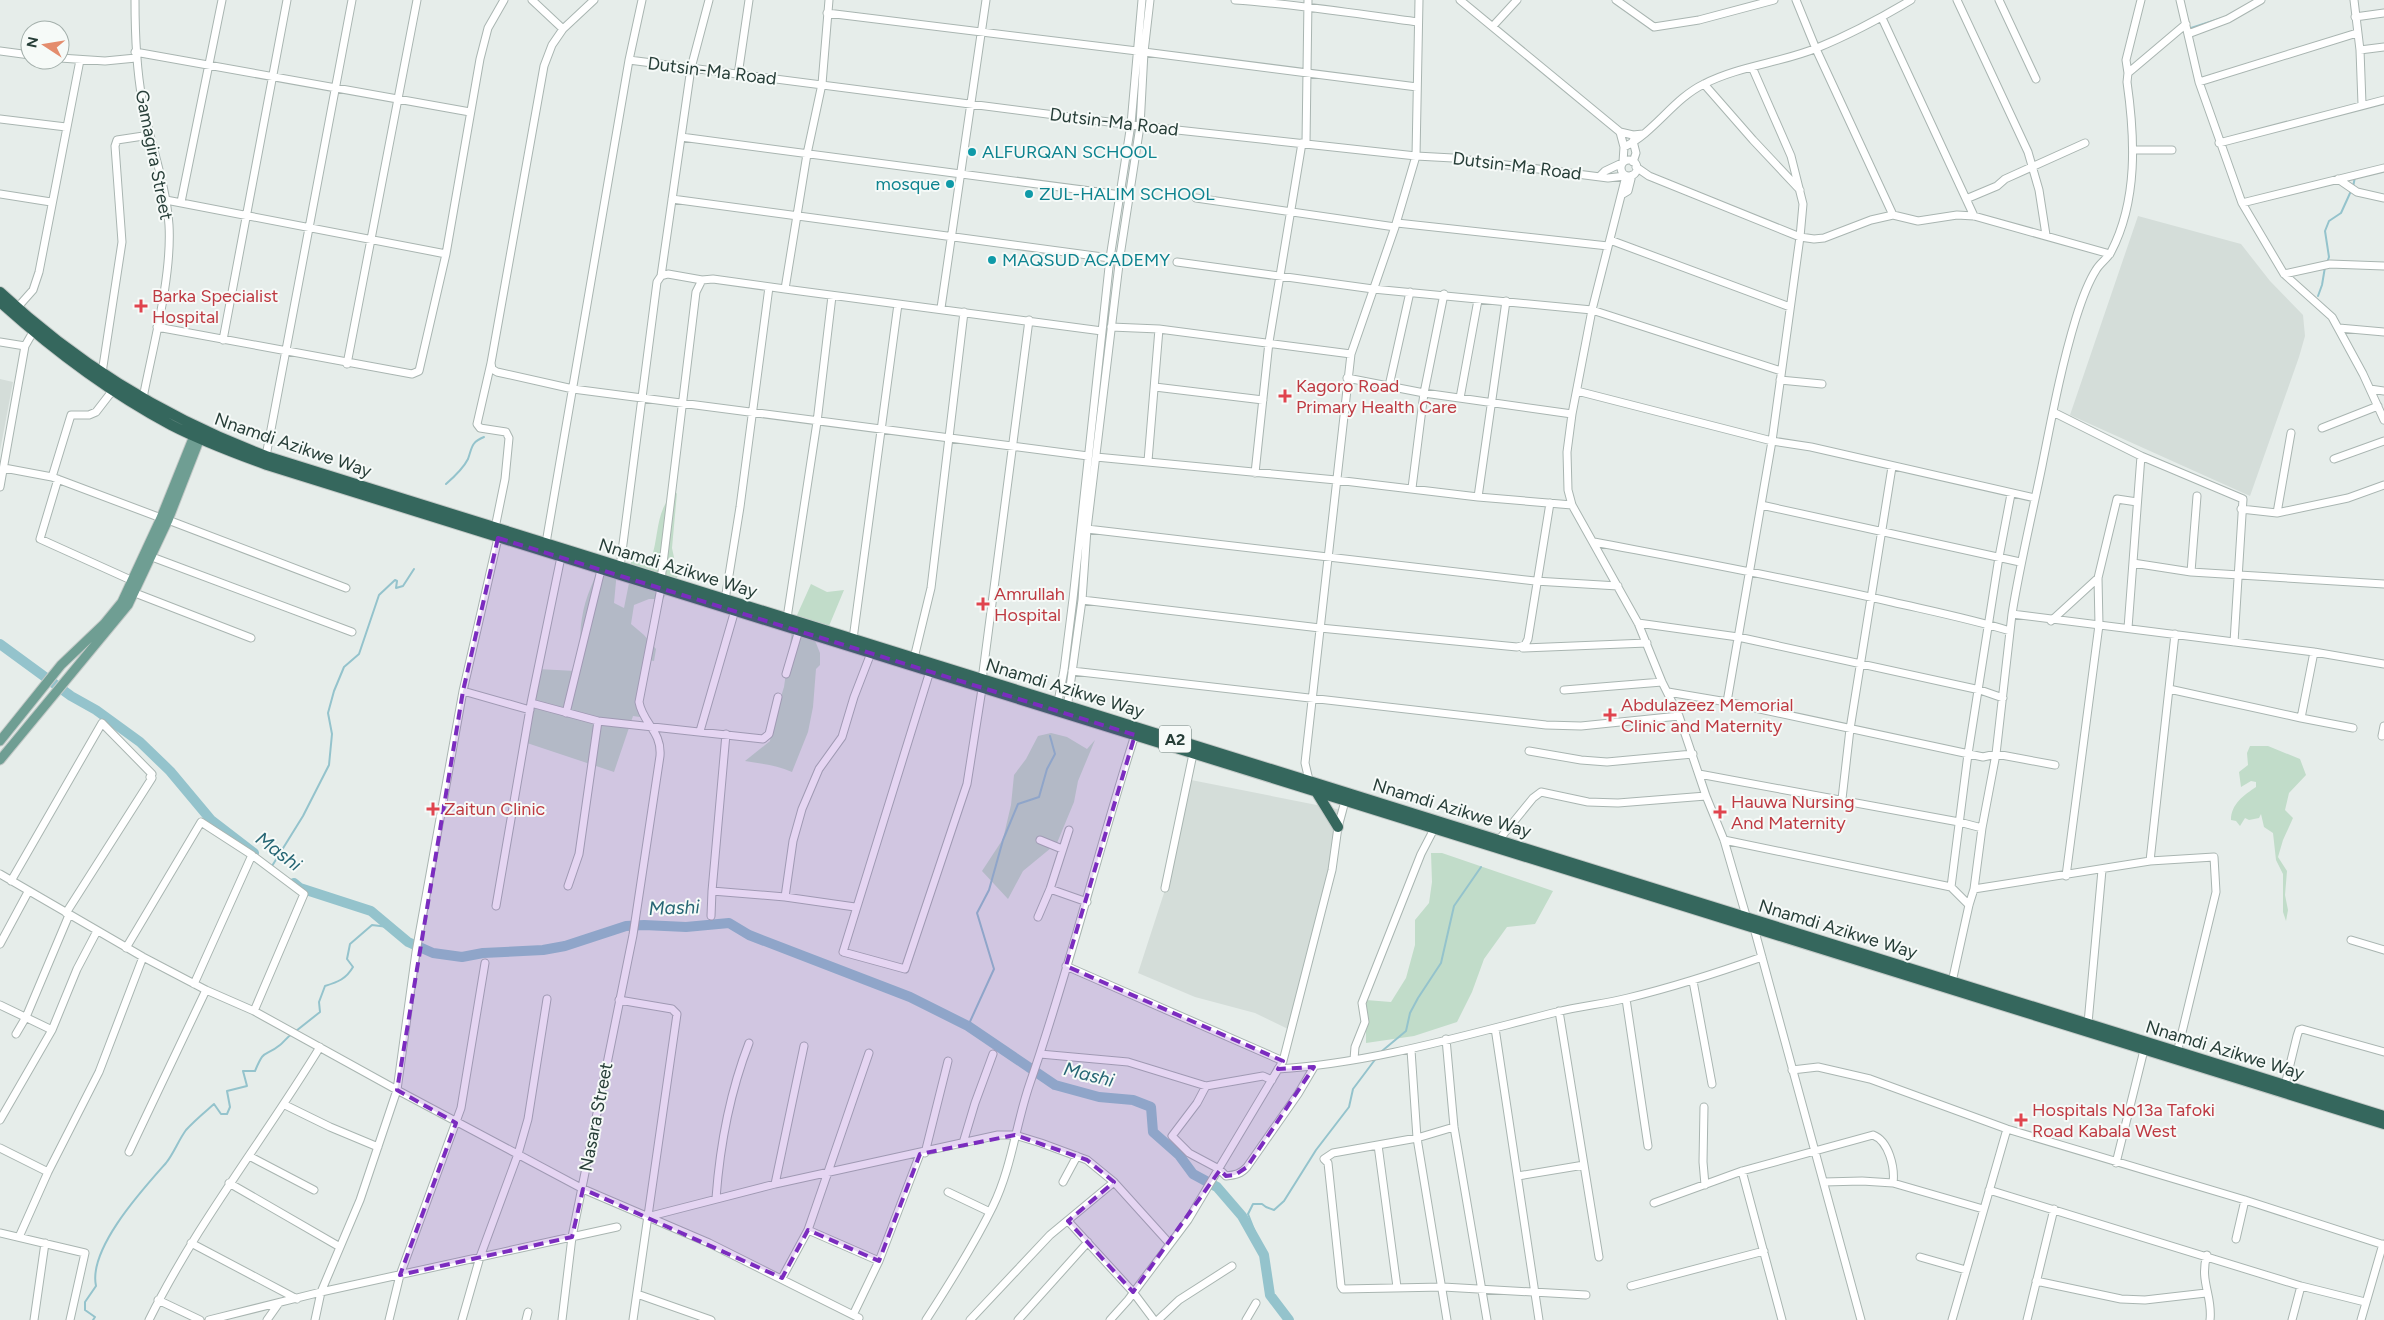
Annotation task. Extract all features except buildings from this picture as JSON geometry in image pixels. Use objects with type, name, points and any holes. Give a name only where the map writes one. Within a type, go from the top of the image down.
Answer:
[{"type":"highway","name":"Nnamdi Azikwe Way","points":[[0,292],[17,308],[102,373],[191,425],[266,456],[497,533],[601,570],[726,600],[787,618],[914,658],[982,684]]},
{"type":"highway","name":"Nnamdi Azikwe Way","points":[[0,302],[33,332],[113,390],[197,437],[267,465],[497,533],[546,543],[620,567],[661,584],[735,610],[871,653],[1309,780],[1747,919],[2384,1116]]},
{"type":"highway","name":"Nnamdi Azikwe Way","points":[[1062,708],[1193,754],[2384,1124]]},
{"type":"highway","points":[[1317,792],[1338,827]]},
{"type":"main road","points":[[0,760],[128,605],[152,557],[164,519],[197,437]]},
{"type":"main road","points":[[0,741],[62,665],[104,624],[122,602],[164,519]]},
{"type":"street","name":"Gamagira Street","points":[[135,0],[136,55],[150,135],[166,200],[169,227],[167,270],[143,398]]},
{"type":"street","points":[[182,202],[222,0]]},
{"type":"street","points":[[223,340],[271,76],[287,0]]},
{"type":"street","points":[[266,456],[352,0]]},
{"type":"street","points":[[347,364],[417,0]]},
{"type":"street","points":[[157,327],[347,364],[412,374],[420,371],[446,254],[470,112],[488,28],[504,0]]},
{"type":"street","points":[[532,0],[563,29]]},
{"type":"street","points":[[315,1320],[321,1292],[360,1200],[397,1090],[416,952],[463,691],[497,533],[505,479],[509,438],[506,432],[480,428],[477,424],[491,363],[544,66],[552,45],[563,29],[594,0]]},
{"type":"street","points":[[546,543],[629,60],[642,0]]},
{"type":"street","points":[[620,567],[640,399],[657,282],[661,276],[691,68],[708,0]]},
{"type":"street","points":[[738,75],[749,0]]},
{"type":"street","points":[[785,289],[807,154],[822,84],[829,0]]},
{"type":"street","points":[[941,308],[986,0]]},
{"type":"street","points":[[1062,708],[1073,599],[1092,456],[1128,194],[1140,126],[1142,0]]},
{"type":"street","points":[[1062,708],[1072,671],[1082,600],[1102,330],[1110,258],[1131,124],[1140,51],[1150,0]]},
{"type":"street","points":[[1235,0],[1282,3],[1308,9],[1418,22]]},
{"type":"street","points":[[1255,472],[1269,342],[1304,143],[1308,72],[1308,0]]},
{"type":"street","points":[[1309,780],[1305,763],[1350,354],[1396,225],[1416,156],[1419,0]]},
{"type":"street","points":[[1460,0],[1620,132],[1628,135],[1646,133]]},
{"type":"street","points":[[1493,26],[1517,0]]},
{"type":"street","points":[[1616,0],[1654,27],[1699,20],[1774,0]]},
{"type":"street","points":[[1796,0],[1816,49],[1893,215]]},
{"type":"street","points":[[1624,147],[1634,143],[1674,106],[1704,84],[1752,67],[1816,49],[1882,18],[1911,0]]},
{"type":"street","points":[[1957,0],[2034,166],[2046,235]]},
{"type":"street","points":[[1998,0],[2036,79]]},
{"type":"street","points":[[1952,982],[1974,889],[1982,828],[1996,754],[2020,562],[2053,412],[2076,318],[2097,268],[2110,254],[2122,225],[2128,200],[2134,150],[2126,60],[2141,0]]},
{"type":"street","points":[[2180,0],[2199,82],[2219,143],[2242,203],[2284,274],[2332,317],[2384,420]]},
{"type":"street","points":[[2188,34],[2228,20],[2261,0]]},
{"type":"street","points":[[2354,0],[2360,50],[2362,104]]},
{"type":"street","points":[[827,12],[1417,87]]},
{"type":"street","points":[[2355,17],[2384,13]]},
{"type":"street","points":[[1882,18],[1974,216]]},
{"type":"street","points":[[2128,73],[2186,24]]},
{"type":"street","points":[[2199,82],[2357,33]]},
{"type":"street","points":[[2360,50],[2384,47]]},
{"type":"street","points":[[0,51],[20,53]]},
{"type":"street","points":[[70,59],[80,60],[136,55],[335,86],[470,112]]},
{"type":"street","points":[[17,308],[32,290],[39,272],[80,60]]},
{"type":"street","name":"Dutsin-Ma Road","points":[[629,60],[1140,126],[1416,156],[1453,158],[1614,178],[1631,172]]},
{"type":"street","points":[[1727,702],[1751,572],[1772,441],[1803,204],[1791,156],[1752,67]]},
{"type":"street","points":[[1704,84],[1800,190]]},
{"type":"street","points":[[2219,143],[2362,104],[2384,100]]},
{"type":"street","points":[[0,119],[66,127]]},
{"type":"street","points":[[1620,132],[1624,147],[1621,169],[1649,176],[1800,236],[1814,239],[1824,238],[1871,220],[1893,215],[1906,220],[1918,221],[1957,215],[1974,216],[2110,254]]},
{"type":"street","points":[[102,373],[122,242],[115,146],[117,140],[150,135]]},
{"type":"street","points":[[1628,135],[1634,143],[1636,153],[1628,191],[1623,194],[1592,310],[1572,414],[1567,452],[1568,490],[1572,505],[1638,622],[1662,682],[1679,716],[1706,796],[1724,840],[1747,919]]},
{"type":"street","points":[[681,137],[1120,195]]},
{"type":"street","points":[[1966,199],[2085,143]]},
{"type":"street","points":[[2134,150],[2172,150]]},
{"type":"street","points":[[1623,163],[1629,160],[1631,172]]},
{"type":"street","name":"Dutsin-Ma Road","points":[[1600,176],[1612,167],[1623,163]]},
{"type":"street","points":[[2242,203],[2384,168]]},
{"type":"street","points":[[2338,180],[2358,192],[2384,198]]},
{"type":"street","points":[[0,194],[52,202]]},
{"type":"street","points":[[1196,198],[1396,225],[1609,243],[1790,307]]},
{"type":"street","points":[[166,200],[446,254]]},
{"type":"street","points":[[672,200],[1110,258]]},
{"type":"street","points":[[1177,262],[1373,288],[1592,310],[1781,371]]},
{"type":"street","points":[[2284,274],[2330,264],[2384,266]]},
{"type":"street","points":[[661,276],[668,274],[702,280],[713,279],[1102,330]]},
{"type":"street","name":"Nasara Street","points":[[562,1320],[572,1237],[618,1000],[633,935],[661,746],[659,737],[641,713],[638,702],[661,584],[696,292],[702,280]]},
{"type":"street","points":[[726,600],[769,287]]},
{"type":"street","points":[[1389,386],[1410,292]]},
{"type":"street","points":[[1412,488],[1424,393],[1444,294]]},
{"type":"street","points":[[787,618],[817,422],[832,296]]},
{"type":"street","points":[[1460,398],[1478,300]]},
{"type":"street","points":[[1478,497],[1506,301]]},
{"type":"street","points":[[853,639],[898,304]]},
{"type":"street","points":[[914,658],[931,588],[964,312]]},
{"type":"street","points":[[930,671],[880,837],[855,907],[842,952],[906,970],[967,784],[982,684],[1029,320]]},
{"type":"street","points":[[1111,327],[1159,329],[1350,354]]},
{"type":"street","points":[[2339,328],[2384,332]]},
{"type":"street","points":[[1148,461],[1159,329]]},
{"type":"street","points":[[0,487],[25,346],[33,332]]},
{"type":"street","points":[[0,342],[25,346]]},
{"type":"street","points":[[491,363],[492,369],[497,372],[573,389],[640,399],[1092,456],[1412,488],[1478,497],[1572,505]]},
{"type":"street","points":[[1348,378],[1424,393],[1572,414]]},
{"type":"street","points":[[1780,380],[1822,384]]},
{"type":"street","points":[[1155,387],[1263,400]]},
{"type":"street","points":[[2370,389],[2384,391]]},
{"type":"street","points":[[113,390],[96,412],[89,416],[71,415],[40,539],[133,581]]},
{"type":"street","points":[[1576,391],[1772,441],[1819,449],[2035,498]]},
{"type":"street","points":[[2322,428],[2378,406]]},
{"type":"street","points":[[2053,412],[2141,456],[2243,499],[2234,642]]},
{"type":"street","points":[[2277,513],[2291,433]]},
{"type":"street","points":[[2334,459],[2384,441]]},
{"type":"street","points":[[2128,628],[2141,456]]},
{"type":"street","points":[[1842,800],[1850,729],[1880,532],[1892,467]]},
{"type":"street","points":[[4,468],[55,478],[346,588]]},
{"type":"street","points":[[2241,509],[2277,513],[2348,498],[2384,485]]},
{"type":"street","points":[[1951,887],[1968,754],[1980,690],[1999,557],[2011,494]]},
{"type":"street","points":[[2191,572],[2197,496]]},
{"type":"street","points":[[2066,876],[2099,625],[2098,578],[2117,499],[2137,502]]},
{"type":"street","points":[[1082,600],[1320,628],[1517,647],[1525,645],[1528,639],[1535,581],[1550,503]]},
{"type":"street","points":[[1761,506],[2020,562]]},
{"type":"street","points":[[1088,529],[1535,581],[1618,586]]},
{"type":"street","points":[[1594,542],[1870,597],[1988,624],[2010,631]]},
{"type":"street","points":[[152,557],[352,632]]},
{"type":"street","points":[[496,906],[530,706],[562,557]]},
{"type":"street","points":[[2133,563],[2191,572],[2384,584]]},
{"type":"street","points":[[566,713],[601,570]]},
{"type":"street","points":[[2051,621],[2098,578]]},
{"type":"street","points":[[134,594],[250,638]]},
{"type":"street","points":[[700,731],[735,610]]},
{"type":"street","points":[[2012,614],[2051,621],[2128,628],[2314,652],[2384,664]]},
{"type":"street","points":[[1638,622],[1738,637],[1980,690],[2003,698]]},
{"type":"street","points":[[786,674],[799,630]]},
{"type":"street","points":[[2150,861],[2175,634]]},
{"type":"street","points":[[1523,648],[1646,643]]},
{"type":"street","points":[[2302,718],[2314,652]]},
{"type":"street","points":[[785,897],[793,841],[802,809],[820,769],[842,737],[854,697],[871,653]]},
{"type":"street","points":[[1072,671],[1313,700],[1563,726],[1581,726],[1679,716]]},
{"type":"street","points":[[1564,690],[1662,682]]},
{"type":"street","points":[[2169,689],[2353,728]]},
{"type":"street","points":[[463,691],[598,721],[766,738],[778,697]]},
{"type":"street","points":[[1668,692],[1727,702],[1983,757],[1996,754],[2055,765]]},
{"type":"street","points":[[568,886],[579,854],[598,721]]},
{"type":"street","points":[[11,881],[102,723],[152,774],[150,777],[152,778],[67,914],[26,1017],[16,1034]]},
{"type":"street","points":[[2382,736],[2384,726]]},
{"type":"street","points":[[712,916],[712,892],[726,734]]},
{"type":"street","points":[[926,1320],[952,1280],[990,1212],[1007,1170],[1030,1083],[1087,902],[1117,793],[1136,735]]},
{"type":"street","points":[[1529,751],[1581,760],[1607,762],[1627,762],[1693,754]]},
{"type":"street","points":[[1165,888],[1193,754]]},
{"type":"street","points":[[1699,774],[1959,822],[1982,828]]},
{"type":"street","points":[[1498,841],[1533,798],[1541,792],[1588,802],[1618,803],[1706,796]]},
{"type":"street","points":[[1110,1320],[1170,1244],[1218,1172],[1283,1061],[1332,870],[1338,827],[1345,801]]},
{"type":"street","points":[[126,948],[201,822],[252,855],[304,894],[254,1010]]},
{"type":"street","points":[[1357,1059],[1355,1046],[1365,1022],[1362,1003],[1421,854],[1434,829]]},
{"type":"street","points":[[1038,917],[1050,889],[1069,830]]},
{"type":"street","points":[[1040,840],[1062,849]]},
{"type":"street","points":[[1724,840],[1951,887],[1969,904]]},
{"type":"street","points":[[194,984],[252,855]]},
{"type":"street","points":[[1974,889],[2066,876],[2150,861],[2214,857],[2216,892],[2177,1053]]},
{"type":"street","points":[[2088,1024],[2102,870]]},
{"type":"street","points":[[0,874],[126,948],[206,990],[254,1010],[456,1123],[582,1189],[782,1278],[859,1318],[879,1261],[922,1153],[948,1061]]},
{"type":"street","points":[[1050,889],[1087,902]]},
{"type":"street","points":[[0,944],[28,892]]},
{"type":"street","points":[[712,892],[785,897],[855,907]]},
{"type":"street","points":[[1754,928],[1861,1320]]},
{"type":"street","points":[[0,1120],[52,1030],[77,969],[97,931]]},
{"type":"street","points":[[2351,940],[2384,950]]},
{"type":"street","points":[[19,1237],[48,1172],[99,1072],[143,957]]},
{"type":"street","points":[[1278,1069],[1314,1066],[1411,1050],[1446,1039],[1559,1011],[1626,999],[1693,982],[1762,957]]},
{"type":"street","points":[[389,1320],[400,1275],[456,1123],[468,1075],[485,963]]},
{"type":"street","points":[[1066,966],[1283,1061]]},
{"type":"street","points":[[1693,982],[1712,1084]]},
{"type":"street","points":[[129,1152],[206,990]]},
{"type":"street","points":[[462,1320],[480,1257],[518,1154],[528,1119],[547,999]]},
{"type":"street","points":[[1626,999],[1648,1146]]},
{"type":"street","points":[[618,1000],[672,1009],[677,1014],[633,1320]]},
{"type":"street","points":[[0,1005],[52,1030]]},
{"type":"street","points":[[1559,1011],[1599,1257]]},
{"type":"street","points":[[1495,1028],[1539,1320]]},
{"type":"street","points":[[2285,1086],[2297,1036],[2302,1028],[2384,1052]]},
{"type":"street","points":[[1446,1039],[1454,1127],[1487,1320]]},
{"type":"street","points":[[716,1198],[724,1131],[737,1076],[750,1043]]},
{"type":"street","points":[[776,1184],[804,1046]]},
{"type":"street","points":[[149,1320],[158,1300],[191,1242],[229,1183],[285,1105],[320,1047]]},
{"type":"street","points":[[1411,1050],[1417,1138],[1447,1320]]},
{"type":"street","points":[[2116,1163],[2144,1050]]},
{"type":"street","points":[[782,1278],[808,1230],[869,1053]]},
{"type":"street","points":[[963,1143],[993,1054]]},
{"type":"street","points":[[1040,1054],[1128,1062],[1206,1086],[1263,1076],[1272,1080]]},
{"type":"street","points":[[1206,1086],[1197,1103],[1172,1136],[1190,1153],[1218,1172],[1226,1176],[1235,1175],[1242,1173],[1247,1168],[1298,1094],[1314,1066]]},
{"type":"street","points":[[1792,1070],[1818,1067],[1870,1079],[2007,1130],[2245,1200],[2383,1244],[2361,1320]]},
{"type":"street","points":[[285,1105],[330,1127],[378,1147]]},
{"type":"street","points":[[1704,1107],[1703,1162],[1705,1185]]},
{"type":"street","points":[[1454,1127],[1417,1138],[1333,1153],[1324,1159],[1328,1163],[1341,1286],[1343,1289],[1443,1287],[1586,1295]]},
{"type":"street","points":[[1952,1320],[2007,1130]]},
{"type":"street","points":[[647,1217],[776,1184],[963,1143],[998,1136],[1015,1135],[1076,1156],[1094,1165],[1114,1182],[1170,1244]]},
{"type":"street","points":[[1654,1204],[1742,1171],[1873,1135],[1879,1137],[1890,1158],[1895,1173],[1894,1183]]},
{"type":"street","points":[[1378,1145],[1397,1288]]},
{"type":"street","points":[[0,1148],[48,1172]]},
{"type":"street","points":[[249,1156],[314,1190]]},
{"type":"street","points":[[1063,1182],[1076,1156]]},
{"type":"street","points":[[1518,1176],[1584,1165]]},
{"type":"street","points":[[1742,1171],[1782,1320]]},
{"type":"street","points":[[1824,1182],[1862,1181],[1894,1183],[1983,1209]]},
{"type":"street","points":[[970,1320],[1050,1234],[1114,1182]]},
{"type":"street","points":[[229,1183],[340,1247]]},
{"type":"street","points":[[1989,1190],[2207,1255],[2301,1286],[2366,1302]]},
{"type":"street","points":[[948,1192],[990,1212]]},
{"type":"street","points":[[2236,1239],[2245,1200]]},
{"type":"street","points":[[2027,1320],[2054,1209]]},
{"type":"street","points":[[1068,1221],[1133,1292],[1154,1320]]},
{"type":"street","points":[[208,1320],[321,1292],[617,1227]]},
{"type":"street","points":[[808,1230],[879,1261]]},
{"type":"street","points":[[0,1233],[86,1254],[70,1320]]},
{"type":"street","points":[[191,1242],[296,1299]]},
{"type":"street","points":[[1018,1320],[1088,1242]]},
{"type":"street","points":[[34,1320],[45,1243]]},
{"type":"street","points":[[1631,1286],[1764,1251]]},
{"type":"street","points":[[2207,1255],[2203,1267],[2206,1293],[2210,1301],[2210,1320]]},
{"type":"street","points":[[1920,1257],[1966,1270]]},
{"type":"street","points":[[1158,1320],[1179,1300],[1232,1266]]},
{"type":"street","points":[[2036,1281],[2121,1299],[2145,1300],[2206,1293]]},
{"type":"street","points":[[2292,1320],[2301,1286]]},
{"type":"street","points":[[637,1294],[708,1319]]},
{"type":"street","points":[[158,1300],[200,1320]]},
{"type":"street","points":[[267,1320],[279,1303]]},
{"type":"street","points":[[1246,1320],[1256,1303]]},
{"type":"highlighted area","points":[[498,538],[1135,735],[1066,966],[1283,1061],[1278,1069],[1314,1067],[1247,1167],[1235,1175],[1226,1176],[1220,1170],[1133,1292],[1068,1221],[1114,1182],[1087,1160],[1015,1135],[920,1154],[879,1261],[808,1230],[782,1278],[583,1189],[572,1237],[400,1275],[456,1123],[397,1090],[463,691]]},
{"type":"shaded area","points":[[2138,216],[2241,244],[2270,281],[2303,315],[2305,336],[2299,357],[2250,496],[2070,415]]},
{"type":"shaded area","points":[[0,379],[13,382],[0,451]]},
{"type":"shaded area","points":[[1186,779],[1347,811],[1288,1029],[1255,1013],[1195,997],[1138,973],[1164,893]]},
{"type":"green space","points":[[677,493],[672,548],[678,576],[663,599],[649,599],[634,605],[631,624],[656,649],[654,661],[648,660],[640,717],[633,716],[614,772],[524,742],[538,669],[575,671],[580,650],[583,610],[603,559],[618,560],[614,603],[624,608],[632,553],[652,556],[659,521],[665,504]]},
{"type":"green space","points":[[811,584],[827,592],[844,590],[824,638],[814,638],[820,653],[820,665],[816,669],[813,707],[808,732],[792,772],[775,766],[745,761],[770,741],[772,725],[784,687],[793,624]]},
{"type":"green space","points":[[1051,733],[1067,737],[1087,749],[1095,740],[1078,781],[1074,802],[1057,843],[1023,871],[1008,899],[982,871],[1003,839],[1011,805],[1014,775],[1026,759],[1038,736]]},
{"type":"green space","points":[[2250,746],[2268,746],[2300,759],[2306,775],[2289,793],[2285,810],[2293,818],[2278,857],[2287,871],[2285,895],[2288,910],[2286,921],[2283,912],[2283,874],[2276,860],[2273,833],[2264,827],[2261,814],[2259,818],[2249,820],[2245,818],[2240,826],[2236,821],[2231,820],[2233,809],[2236,805],[2256,787],[2256,782],[2251,781],[2241,787],[2239,772],[2248,765],[2247,753]]},
{"type":"green space","points":[[1431,853],[1442,853],[1553,891],[1535,924],[1507,927],[1484,959],[1472,992],[1457,1022],[1414,1036],[1366,1043],[1366,1000],[1391,1002],[1406,978],[1415,945],[1415,920],[1429,903],[1432,882]]},
{"type":"waterway","points":[[2191,28],[2222,18]]},
{"type":"waterway","points":[[2353,187],[2355,177]]},
{"type":"waterway","points":[[2327,263],[2329,257],[2325,231],[2329,221],[2341,213],[2351,191]]},
{"type":"waterway","points":[[2318,296],[2325,267]]},
{"type":"waterway","points":[[446,484],[464,466],[474,443],[484,437]]},
{"type":"waterway","points":[[272,866],[303,816],[329,765],[332,734],[328,713],[334,691],[344,667],[359,654],[379,595],[395,580],[397,581],[396,588],[403,586],[414,569]]},
{"type":"waterway","name":"Mashi","points":[[0,644],[71,696],[96,710],[140,742],[170,771],[211,820],[254,853]]},
{"type":"waterway","points":[[968,1026],[994,969],[977,913],[989,890],[1003,840],[1018,804],[1039,797],[1047,769],[1055,754],[1050,736]]},
{"type":"waterway","points":[[1382,1051],[1406,1031],[1410,1013],[1441,963],[1454,906],[1481,867]]},
{"type":"waterway","name":"Mashi","points":[[294,883],[300,888],[371,911],[408,942],[433,953],[462,957],[483,953],[543,950],[565,946],[626,926],[686,927],[729,923],[749,935],[910,997],[968,1026],[1055,1085],[1099,1097],[1133,1100],[1151,1107],[1153,1132],[1179,1155],[1193,1174],[1217,1187],[1242,1216],[1264,1255],[1270,1295],[1289,1320]]},
{"type":"waterway","points":[[296,1031],[320,1012],[319,1002],[325,986],[341,980],[353,967],[347,959],[350,944],[372,925],[388,927]]},
{"type":"waterway","points":[[93,1320],[95,1317],[85,1310],[85,1302],[96,1286],[96,1271],[100,1255],[119,1221],[166,1163],[186,1130],[214,1104],[221,1114],[227,1114],[230,1107],[227,1091],[247,1086],[243,1071],[255,1071],[263,1056],[275,1049],[292,1034]]},
{"type":"waterway","points":[[1264,1255],[1248,1214],[1253,1204],[1262,1204],[1274,1210],[1284,1201],[1316,1150],[1349,1107],[1353,1089],[1377,1057]]},
{"type":"place","name":"ALFURQAN SCHOOL","points":[[972,152]]},
{"type":"place","name":"mosque","points":[[950,184]]},
{"type":"place","name":"ZUL-HALIM SCHOOL","points":[[1029,194]]},
{"type":"place","name":"MAQSUD ACADEMY","points":[[992,260]]},
{"type":"place","name":"Barka Specialist Hospital","points":[[141,306]]},
{"type":"place","name":"Kagoro Road Primary Health Care","points":[[1285,396]]},
{"type":"place","name":"Amrullah Hospital","points":[[983,604]]},
{"type":"place","name":"Abdulazeez Memorial Clinic and Maternity","points":[[1610,715]]},
{"type":"place","name":"Zaitun Clinic","points":[[433,809]]},
{"type":"place","name":"Hauwa Nursing And Maternity","points":[[1720,812]]},
{"type":"place","name":"Hospitals No13a Tafoki Road Kabala West","points":[[2021,1120]]}]
